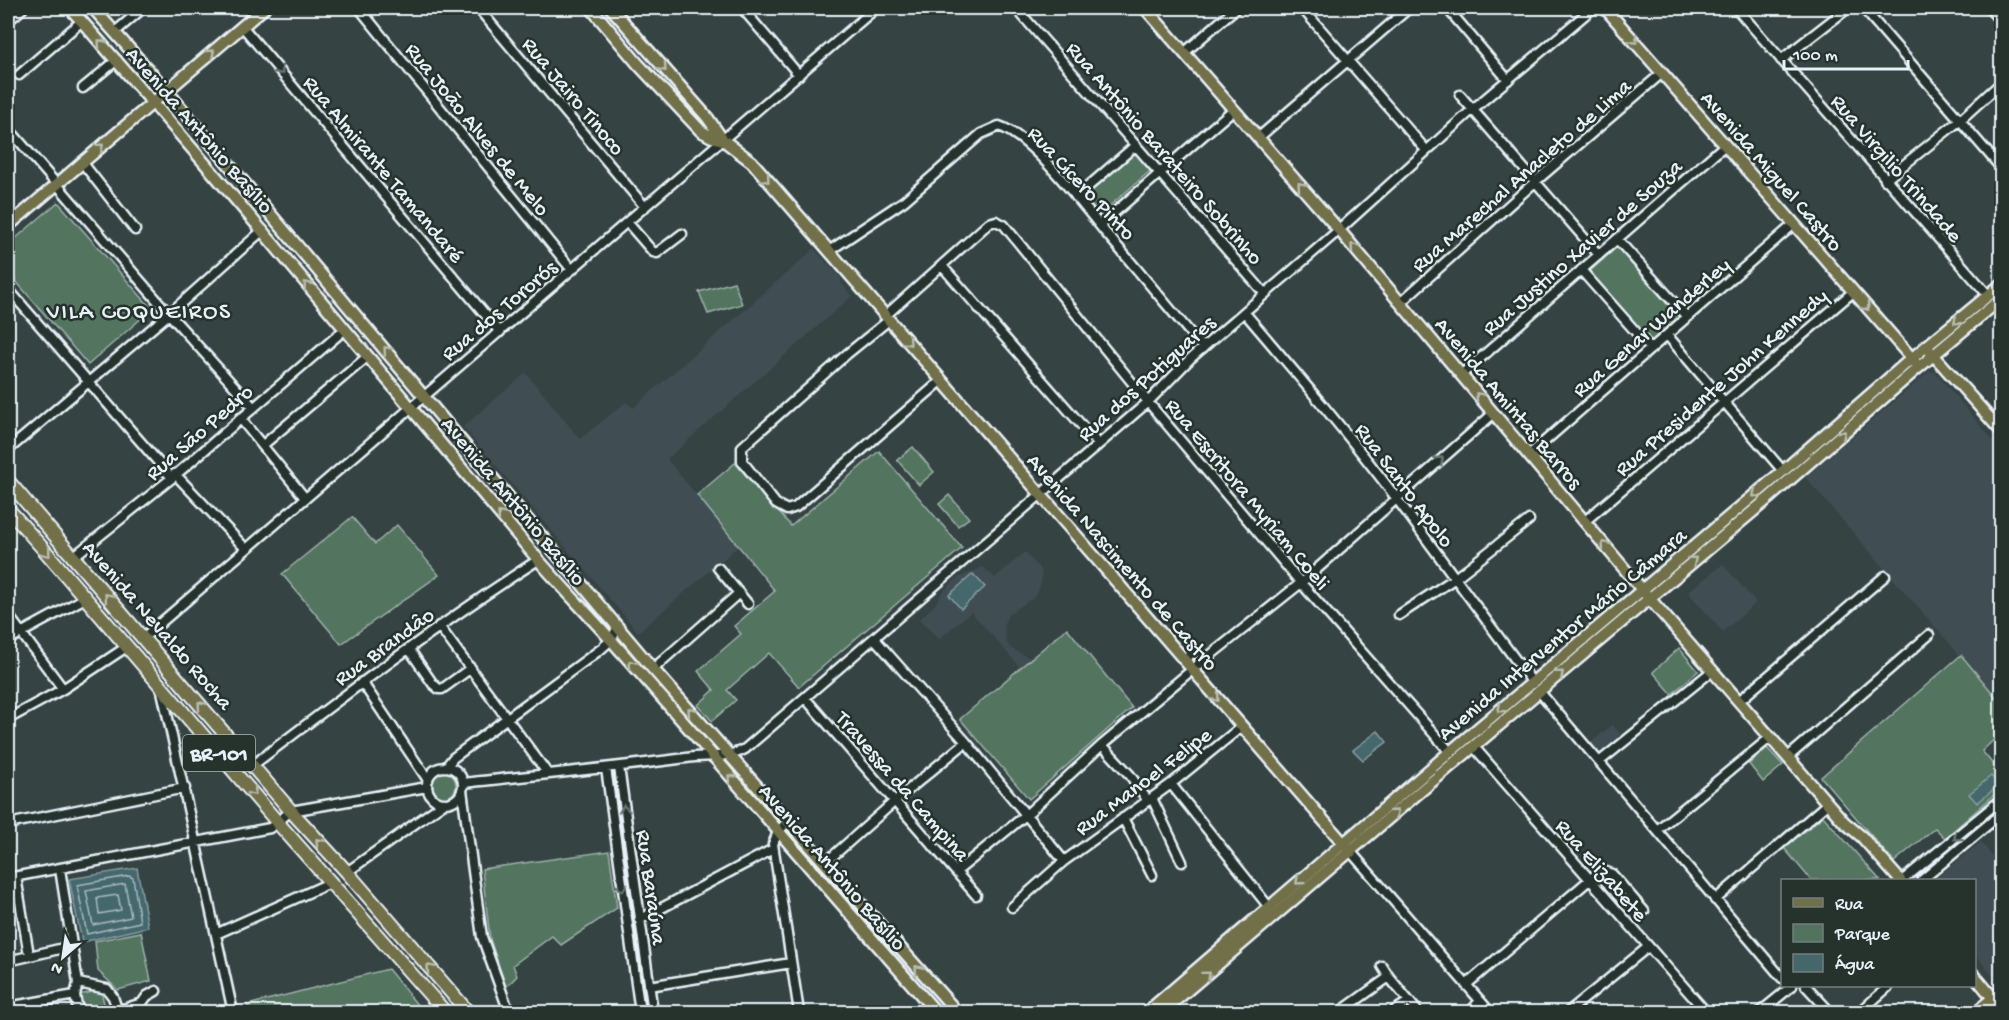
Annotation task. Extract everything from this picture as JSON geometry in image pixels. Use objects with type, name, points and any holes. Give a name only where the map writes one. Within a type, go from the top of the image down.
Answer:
[{"type":"highway","name":"Avenida Nevaldo Rocha","points":[[8,481],[291,811],[468,1012]]},
{"type":"highway","name":"Avenida Nevaldo Rocha","points":[[8,509],[278,823],[445,1012]]},
{"type":"main road","name":"Avenida Antônio Basílio","points":[[93,8],[237,173],[653,669],[956,1012]]},
{"type":"main road","points":[[8,226],[264,8]]},
{"type":"main road","name":"Avenida Nascimento de Castro","points":[[591,8],[638,64],[701,131],[723,140]]},
{"type":"main road","name":"Avenida Nascimento de Castro","points":[[611,8],[707,117],[723,140],[752,162],[1041,495],[1188,656],[1193,669],[1241,727],[1351,852]]},
{"type":"main road","name":"Avenida Amintas Barros","points":[[1145,8],[1401,302],[1584,522],[1828,803],[1851,834],[1890,879]]},
{"type":"main road","name":"Avenida Miguel Castro","points":[[1605,8],[1911,359]]},
{"type":"main road","points":[[1990,8],[2001,21]]},
{"type":"main road","name":"Avenida Antônio Basílio","points":[[76,12],[263,230],[538,560],[611,640],[936,1012]]},
{"type":"main road","points":[[638,64],[642,44]]},
{"type":"main road","points":[[232,195],[237,173]]},
{"type":"main road","name":"Avenida Interventor Mário Câmara","points":[[1646,594],[1770,497],[1928,355],[2001,284]]},
{"type":"main road","name":"Avenida Interventor Mário Câmara","points":[[1154,1011],[1269,907],[1450,752],[1536,687],[1646,594],[1911,359],[1928,355],[2001,298]]},
{"type":"main road","points":[[1928,355],[2001,432]]},
{"type":"main road","name":"Avenida Interventor Mário Câmara","points":[[1154,1011],[1351,852],[1474,747],[1536,687]]},
{"type":"main road","name":"Avenida Amintas Barros","points":[[1844,822],[1862,837],[1901,879]]},
{"type":"main road","points":[[1976,977],[1997,995],[1976,1012]]},
{"type":"street","points":[[8,21],[23,8]]},
{"type":"street","points":[[115,32],[143,8]]},
{"type":"street","name":"Rua João Alves de Melo","points":[[359,8],[572,270]]},
{"type":"street","name":"Rua Jairo Tinoco","points":[[478,8],[645,207]]},
{"type":"street","points":[[742,8],[799,75]]},
{"type":"street","name":"Rua Antônio Barateiro Sobrinho","points":[[1016,8],[1265,294]]},
{"type":"street","points":[[1184,52],[1236,8]]},
{"type":"street","points":[[1302,8],[1426,150]]},
{"type":"street","points":[[1258,138],[1409,8]]},
{"type":"street","points":[[1448,8],[1508,80]]},
{"type":"street","name":"Rua dos Potiguares","points":[[463,786],[548,774],[729,755],[745,749],[1148,402],[1203,348],[1339,230],[1426,150],[1593,8]]},
{"type":"street","name":"Rua Virgilio Trindade","points":[[1736,8],[1988,295]]},
{"type":"street","points":[[1781,60],[1848,8]]},
{"type":"street","points":[[1863,8],[2001,169]]},
{"type":"street","name":"Rua dos Tororós","points":[[143,638],[799,75],[872,9]]},
{"type":"street","points":[[19,75],[76,12]]},
{"type":"street","name":"Rua Almirante Tamandaré","points":[[242,26],[500,332]]},
{"type":"street","points":[[83,88],[117,60]]},
{"type":"street","name":"Rua Marechal Anacleto de Lima","points":[[1401,302],[1536,181],[1662,73]]},
{"type":"street","points":[[1885,180],[1959,120],[2001,82]]},
{"type":"street","points":[[1460,95],[1599,255]]},
{"type":"street","points":[[1100,225],[1234,109]]},
{"type":"street","name":"Rua Cícero Pinto","points":[[829,251],[904,201],[981,134],[994,127],[1006,129],[1022,139],[1076,197],[1203,348]]},
{"type":"street","points":[[8,128],[253,407]]},
{"type":"street","points":[[1076,197],[1136,145]]},
{"type":"street","name":"Rua Justino Xavier de Souza","points":[[1461,375],[1725,145]]},
{"type":"street","points":[[82,162],[135,230]]},
{"type":"street","name":"Rua Escritora Myriam Coeli","points":[[942,266],[989,223],[999,221],[1004,225],[1148,402],[1301,583],[1450,752]]},
{"type":"street","points":[[627,222],[653,252],[657,253],[682,234]]},
{"type":"street","name":"Rua Genar Wanderley","points":[[1529,455],[1794,224]]},
{"type":"street","points":[[8,450],[170,314],[263,230]]},
{"type":"street","points":[[1617,239],[1687,317]]},
{"type":"street","points":[[941,381],[792,510],[781,509],[742,461],[741,452],[744,444],[887,318],[942,266],[1098,444]]},
{"type":"street","points":[[1581,270],[1651,349]]},
{"type":"street","points":[[8,290],[173,476],[246,549]]},
{"type":"street","name":"Rua Presidente John Kennedy","points":[[1584,522],[1852,291]]},
{"type":"street","name":"Rua Santo Apolo","points":[[1244,312],[1319,401],[1396,499],[1536,687],[1781,977]]},
{"type":"street","name":"Rua São Pedro","points":[[73,557],[173,476],[344,330]]},
{"type":"street","points":[[1667,335],[1783,471]]},
{"type":"street","points":[[262,445],[368,357]]},
{"type":"street","points":[[956,872],[1027,814],[1102,745],[1301,583],[1494,413]]},
{"type":"street","points":[[240,418],[305,498]]},
{"type":"street","points":[[1399,615],[1454,579],[1529,520]]},
{"type":"street","name":"Rua Brandâo","points":[[253,765],[362,682],[538,560]]},
{"type":"street","points":[[718,568],[748,604]]},
{"type":"street","points":[[1739,701],[1885,576]]},
{"type":"street","points":[[653,669],[739,593]]},
{"type":"street","points":[[8,640],[85,598]]},
{"type":"street","points":[[8,615],[63,689]]},
{"type":"street","points":[[439,627],[548,774]]},
{"type":"street","points":[[446,767],[453,758],[611,640],[618,627]]},
{"type":"street","points":[[1788,757],[1929,635]]},
{"type":"street","points":[[874,638],[966,742],[1064,861]]},
{"type":"street","points":[[8,719],[63,689],[128,646]]},
{"type":"street","points":[[410,649],[436,688],[442,689],[471,668]]},
{"type":"street","points":[[1599,762],[1712,671]]},
{"type":"street","points":[[362,682],[428,784],[433,798],[444,802]]},
{"type":"street","points":[[160,684],[232,1012]]},
{"type":"street","name":"Travessa da Campina","points":[[805,698],[976,895]]},
{"type":"street","name":"Rua Manoel Felipe","points":[[1012,907],[1064,861],[1171,784],[1241,727]]},
{"type":"street","points":[[1657,830],[1771,737]]},
{"type":"street","points":[[825,863],[966,742]]},
{"type":"street","points":[[1102,745],[1150,799],[1182,862]]},
{"type":"street","name":"Rua Elizabete","points":[[1474,747],[1588,880],[1706,1012]]},
{"type":"street","points":[[27,949],[11,878],[270,828],[291,811],[428,784],[437,769],[446,767],[456,770],[463,786],[482,937],[509,1012]]},
{"type":"street","name":"Rua Baraúna","points":[[620,767],[652,1012]]},
{"type":"street","name":"Rua Baraúna","points":[[606,768],[640,1012]]},
{"type":"street","points":[[1171,784],[1269,907]]},
{"type":"street","points":[[346,872],[444,802],[455,800],[463,786]]},
{"type":"street","points":[[8,824],[184,788]]},
{"type":"street","points":[[1903,879],[2001,799]]},
{"type":"street","points":[[1715,900],[1828,803]]},
{"type":"street","points":[[1924,879],[2001,813]]},
{"type":"street","points":[[1123,818],[1152,875]]},
{"type":"street","points":[[1993,820],[2001,829]]},
{"type":"street","points":[[787,822],[778,832],[773,849],[799,1012]]},
{"type":"street","points":[[639,920],[773,849]]},
{"type":"street","name":"Avenida Nascimento de Castro","points":[[1351,852],[1490,1012]]},
{"type":"street","points":[[60,869],[78,982],[75,995],[78,1012]]},
{"type":"street","points":[[1466,985],[1600,870],[1612,874],[1644,911]]},
{"type":"street","points":[[216,934],[332,882]]},
{"type":"street","points":[[8,961],[72,946]]},
{"type":"street","points":[[1568,1012],[1648,947]]},
{"type":"street","points":[[649,986],[791,963]]},
{"type":"street","points":[[1382,966],[1418,1012]]},
{"type":"street","points":[[1340,1012],[1389,977]]},
{"type":"street","points":[[78,982],[107,989],[112,994],[118,1012],[142,1003],[147,996],[156,991]]},
{"type":"street","points":[[1760,1012],[1789,987]]},
{"type":"street","points":[[1807,987],[1830,1012]]},
{"type":"street","points":[[1860,1012],[1888,987]]},
{"type":"street","points":[[8,1007],[75,995]]},
{"type":"street","points":[[1997,995],[2001,1008]]},
{"type":"street","points":[[1470,1012],[1480,1001]]},
{"type":"street","points":[[1394,1012],[1408,1002]]},
{"type":"shaded area","points":[[814,249],[841,278],[841,283],[852,296],[667,459],[739,546],[638,632],[463,427],[526,373],[580,439],[626,402],[633,408]]},
{"type":"shaded area","points":[[1930,371],[1935,372],[2001,450],[2001,703],[1805,477]]},
{"type":"shaded area","points":[[1025,552],[1042,572],[1041,583],[1032,599],[1008,614],[1004,624],[1006,642],[1010,648],[1030,658],[1020,667],[971,612],[939,639],[919,619],[933,607],[942,593],[956,579],[983,567],[995,578]]},
{"type":"shaded area","points":[[1723,564],[1756,603],[1723,632],[1688,592]]},
{"type":"shaded area","points":[[1612,725],[1621,735],[1599,753],[1591,743]]},
{"type":"shaded area","points":[[1981,842],[2001,868],[2001,969],[1993,976],[1976,955],[1976,879],[1935,879]]},
{"type":"green space","points":[[1133,150],[1150,171],[1097,217],[1078,196]]},
{"type":"green space","points":[[58,202],[152,309],[88,365],[8,272],[8,245]]},
{"type":"green space","points":[[1617,247],[1681,320],[1651,346],[1588,273]]},
{"type":"green space","points":[[734,282],[742,304],[708,314],[699,292]]},
{"type":"green space","points":[[913,447],[934,472],[919,485],[897,460]]},
{"type":"green space","points":[[879,451],[962,548],[799,687],[769,653],[727,690],[736,700],[712,721],[698,705],[714,690],[698,671],[741,634],[734,626],[775,591],[697,495],[735,463],[791,526]]},
{"type":"green space","points":[[949,495],[969,518],[958,526],[939,504]]},
{"type":"green space","points":[[352,517],[375,544],[397,525],[439,575],[341,644],[282,574]]},
{"type":"green space","points":[[1067,628],[1132,708],[1029,799],[960,719]]},
{"type":"green space","points":[[1679,648],[1698,671],[1672,694],[1653,672]]},
{"type":"green space","points":[[1961,655],[2001,703],[2001,733],[1982,751],[2001,774],[2001,789],[1945,838],[1935,828],[1894,862],[1821,777]]},
{"type":"green space","points":[[1767,748],[1783,765],[1763,782],[1749,764]]},
{"type":"green space","points":[[443,772],[452,776],[456,785],[452,794],[443,798],[434,794],[430,785],[434,776]]},
{"type":"green space","points":[[1823,816],[1879,879],[1810,879],[1784,848]]},
{"type":"green space","points":[[609,851],[617,908],[561,945],[552,936],[513,965],[517,976],[506,987],[490,939],[482,869]]},
{"type":"green space","points":[[141,932],[151,981],[118,990],[98,971],[95,941]]},
{"type":"green space","points":[[388,969],[423,1012],[249,1012],[247,1005]]},
{"type":"green space","points":[[101,990],[106,1012],[83,1012],[79,995]]},
{"type":"water","points":[[973,574],[985,587],[961,609],[949,595]]},
{"type":"water","points":[[1378,731],[1387,742],[1363,760],[1353,750]]},
{"type":"water","points":[[1991,776],[1999,785],[1977,803],[1969,794]]},
{"type":"water","points":[[137,868],[148,927],[82,942],[69,879]]},
{"type":"district","name":"VILA COQUEIROS","points":[[139,310]]}]
